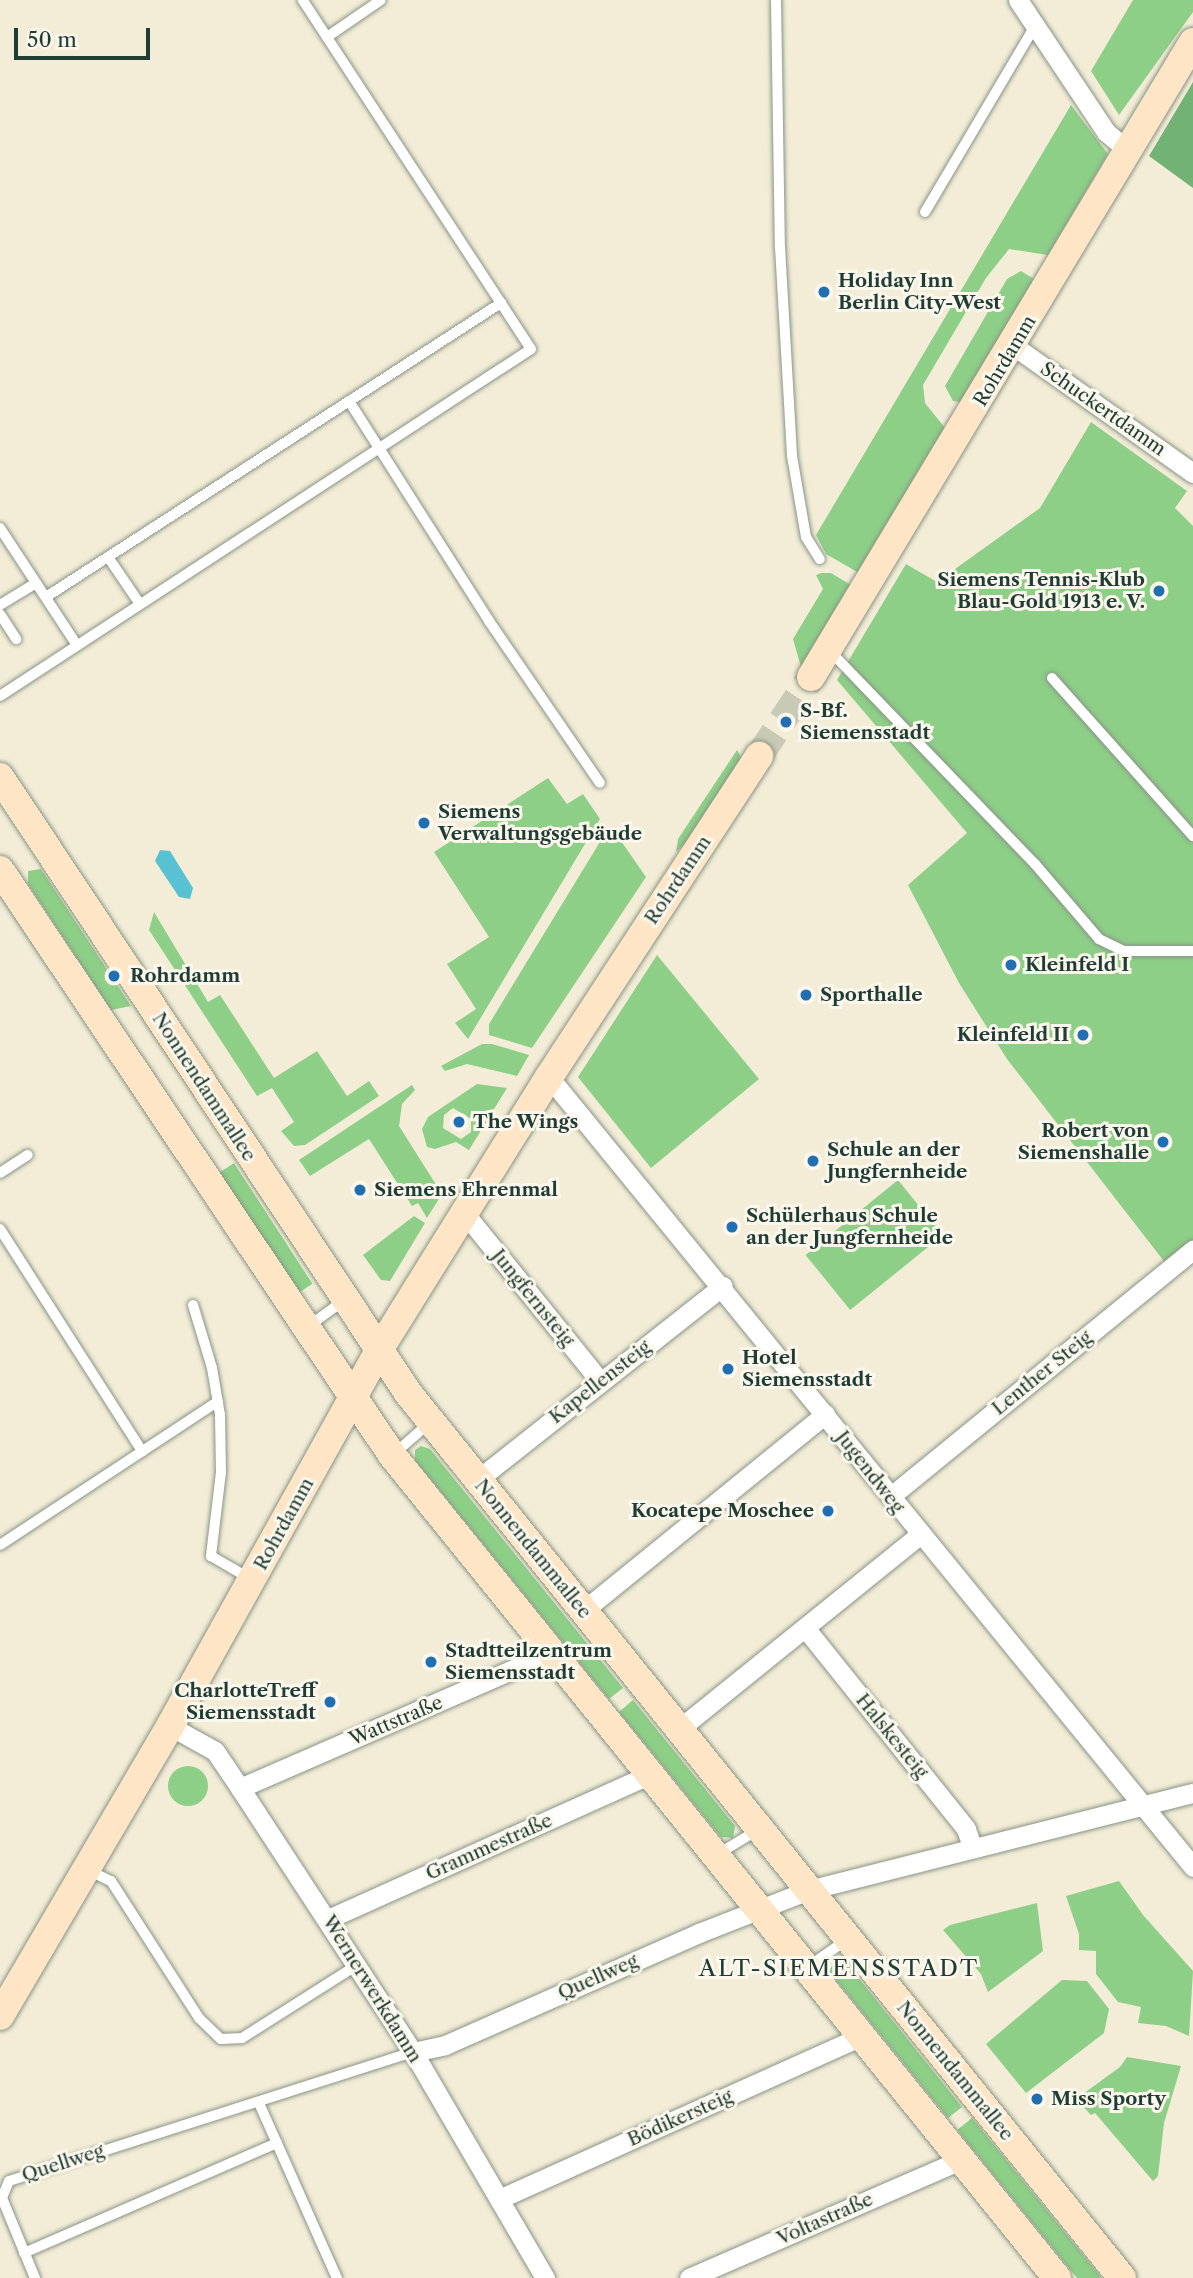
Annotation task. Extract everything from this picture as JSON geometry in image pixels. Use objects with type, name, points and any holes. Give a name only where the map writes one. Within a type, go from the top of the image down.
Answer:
[{"type":"main road","name":"Rohrdamm","points":[[811,677],[1014,346],[1193,42]]},
{"type":"main road","name":"Rohrdamm","points":[[0,2016],[170,1726],[379,1350],[466,1215],[549,1077],[759,756]]},
{"type":"main road","name":"Nonnendammallee","points":[[0,777],[344,1300],[430,1422],[1122,2278]]},
{"type":"main road","points":[[0,870],[304,1330],[392,1455],[1057,2278]]},
{"type":"street","points":[[1018,0],[1106,132],[1129,151]]},
{"type":"street","name":"Schuckertdamm","points":[[1014,346],[1193,473]]},
{"type":"street","name":"Jugendweg","points":[[549,1077],[723,1286],[891,1496],[919,1535],[1193,1867]]},
{"type":"street","name":"Jungfernsteig","points":[[466,1215],[600,1381]]},
{"type":"street","name":"Lenther Steig","points":[[891,1496],[1193,1250]]},
{"type":"street","name":"Kapellensteig","points":[[477,1480],[723,1286]]},
{"type":"street","points":[[583,1611],[825,1413]]},
{"type":"street","points":[[679,1729],[919,1535]]},
{"type":"street","name":"Halskesteig","points":[[806,1629],[966,1829],[972,1846]]},
{"type":"street","name":"Wattstraße","points":[[240,1788],[551,1653]]},
{"type":"street","name":"Wernerwerkdamm","points":[[170,1726],[215,1751],[413,2052],[545,2278]]},
{"type":"street","name":"Grammestraße","points":[[328,1919],[649,1775]]},
{"type":"street","name":"Quellweg","points":[[413,2052],[445,2045],[757,1909],[809,1890],[972,1846],[1193,1793]]},
{"type":"street","name":"Bödikersteig","points":[[499,2199],[861,2036]]},
{"type":"street","name":"Voltastraße","points":[[689,2278],[961,2160]]},
{"type":"lane","points":[[0,695],[531,349],[303,0]]},
{"type":"lane","points":[[327,37],[381,0]]},
{"type":"lane","points":[[776,0],[780,247],[792,456],[806,537],[820,559]]},
{"type":"lane","points":[[925,212],[1035,26]]},
{"type":"lane","points":[[46,597],[501,303]]},
{"type":"lane","points":[[349,401],[489,621],[600,783]]},
{"type":"lane","points":[[0,528],[77,645]]},
{"type":"lane","points":[[108,557],[140,604]]},
{"type":"lane","points":[[0,606],[36,583]]},
{"type":"lane","points":[[0,614],[16,639]]},
{"type":"lane","points":[[829,650],[1035,864],[1098,939],[1124,951],[1193,951]]},
{"type":"lane","points":[[1052,678],[1193,836]]},
{"type":"lane","points":[[0,1173],[28,1154]]},
{"type":"lane","points":[[0,1229],[142,1451]]},
{"type":"lane","points":[[304,1330],[344,1300]]},
{"type":"lane","points":[[193,1305],[218,1401],[220,1472],[211,1556],[252,1580]]},
{"type":"lane","points":[[0,1545],[218,1401]]},
{"type":"lane","points":[[392,1455],[430,1422]]},
{"type":"lane","points":[[715,1856],[759,1829]]},
{"type":"lane","points":[[88,1870],[111,1881],[199,2018],[221,2039],[242,2038],[358,1965]]},
{"type":"lane","points":[[805,1968],[848,1939]]},
{"type":"lane","name":"Quellweg","points":[[24,2253],[2,2198],[9,2181],[413,2052]]},
{"type":"lane","points":[[259,2103],[337,2278]]},
{"type":"lane","points":[[35,2278],[24,2253],[277,2143]]},
{"type":"green space","points":[[1133,0],[1193,0],[1193,12],[1119,115],[1091,71]]},
{"type":"green space","points":[[1193,82],[1193,188],[1149,156]]},
{"type":"green space","points":[[1071,105],[1108,154],[1048,255],[1009,249],[986,278],[923,385],[925,403],[945,428],[859,573],[826,554],[816,535]]},
{"type":"green space","points":[[1021,271],[1034,279],[960,402],[953,401],[945,386],[1007,279]]},
{"type":"green space","points":[[1091,422],[1187,491],[1175,508],[1193,526],[1193,1250],[1170,1269],[1007,1059],[959,983],[908,885],[967,833],[837,680],[906,564],[937,582],[1040,508]]},
{"type":"green space","points":[[831,573],[851,585],[801,667],[793,639],[823,589],[816,575]]},
{"type":"green space","points":[[737,750],[742,759],[690,839],[676,852],[678,839]]},
{"type":"green space","points":[[548,778],[567,804],[583,794],[600,819],[468,1039],[455,1023],[476,1009],[447,964],[489,937],[434,852]]},
{"type":"green space","points":[[612,828],[646,877],[532,1048],[489,1035],[489,1024],[606,832]]},
{"type":"green space","points":[[41,869],[131,1006],[111,1010],[28,884],[28,871]]},
{"type":"green space","points":[[154,912],[208,1002],[220,995],[274,1078],[317,1051],[347,1096],[369,1081],[379,1096],[305,1145],[294,1146],[281,1131],[294,1122],[272,1088],[257,1096],[149,930]]},
{"type":"green space","points":[[657,955],[759,1079],[651,1168],[578,1077]]},
{"type":"green space","points":[[482,1044],[492,1044],[529,1055],[517,1076],[467,1064],[445,1071],[441,1066]]},
{"type":"green space","points":[[477,1084],[507,1088],[469,1150],[456,1142],[435,1149],[427,1147],[422,1129],[428,1117]],"holes":[[[453,1108],[471,1119],[471,1132],[461,1139],[443,1128],[444,1115]]]},
{"type":"green space","points":[[412,1085],[415,1090],[402,1104],[399,1126],[442,1194],[427,1218],[418,1203],[412,1206],[369,1139],[310,1176],[299,1160]]},
{"type":"green space","points":[[234,1163],[312,1284],[295,1295],[216,1174]]},
{"type":"green space","points":[[898,1180],[943,1235],[850,1310],[806,1255]]},
{"type":"green space","points":[[414,1216],[425,1223],[390,1281],[381,1280],[363,1255]]},
{"type":"green space","points":[[421,1446],[430,1449],[623,1688],[609,1699],[415,1460],[415,1450]]},
{"type":"green space","points":[[633,1700],[735,1826],[733,1838],[721,1837],[619,1712]]},
{"type":"green space","points":[[188,1766],[196,1767],[202,1772],[207,1778],[207,1794],[202,1800],[196,1805],[188,1806],[180,1805],[174,1800],[169,1794],[168,1786],[169,1778],[174,1772],[180,1767]]},
{"type":"green space","points":[[1119,1881],[1143,1915],[1193,1971],[1189,2036],[1166,2026],[1138,2023],[1141,2007],[1118,2002],[1096,1974],[1096,1951],[1079,1950],[1079,1934],[1066,1896]]},
{"type":"green space","points":[[1037,1903],[1043,1951],[988,1992],[981,1974],[943,1930],[950,1925]]},
{"type":"green space","points":[[836,1959],[844,1960],[962,2107],[948,2118],[829,1971]]},
{"type":"green space","points":[[1062,1980],[1087,1981],[1109,2009],[1104,2033],[1026,2093],[986,2044]]},
{"type":"green space","points":[[1127,2057],[1181,2066],[1164,2123],[1158,2176],[1153,2181],[1095,2113],[1091,2115],[1076,2099],[1120,2067]]},
{"type":"green space","points":[[972,2118],[1101,2277],[1077,2278],[957,2130]]},
{"type":"water","points":[[160,850],[170,851],[193,888],[190,899],[179,897],[155,861]]},
{"type":"tunnel","points":[[759,756],[811,677]]},
{"type":"place","name":"Holiday Inn Berlin City-West","points":[[824,292]]},
{"type":"place","name":"Siemens Tennis-Klub Blau-Gold 1913 e. V.","points":[[1159,591]]},
{"type":"place","name":"S-Bf. Siemensstadt","points":[[786,722]]},
{"type":"place","name":"Siemens Verwaltungsgebäude","points":[[424,823]]},
{"type":"place","name":"Kleinfeld I","points":[[1011,965]]},
{"type":"place","name":"Rohrdamm","points":[[114,976]]},
{"type":"place","name":"Sporthalle","points":[[806,995]]},
{"type":"place","name":"Kleinfeld II","points":[[1083,1035]]},
{"type":"place","name":"The Wings","points":[[459,1122]]},
{"type":"place","name":"Robert von Siemenshalle","points":[[1163,1142]]},
{"type":"place","name":"Schule an der Jungfernheide","points":[[813,1161]]},
{"type":"place","name":"Siemens Ehrenmal","points":[[360,1190]]},
{"type":"place","name":"Schülerhaus Schule an der Jungfernheide","points":[[732,1227]]},
{"type":"place","name":"Hotel Siemensstadt","points":[[728,1369]]},
{"type":"place","name":"Kocatepe Moschee","points":[[828,1511]]},
{"type":"place","name":"Stadtteilzentrum Siemensstadt","points":[[431,1662]]},
{"type":"place","name":"CharlotteTreff Siemensstadt","points":[[330,1702]]},
{"type":"place","name":"Miss Sporty","points":[[1037,2099]]},
{"type":"district","name":"ALT-SIEMENSSTADT","points":[[839,1968]]}]
